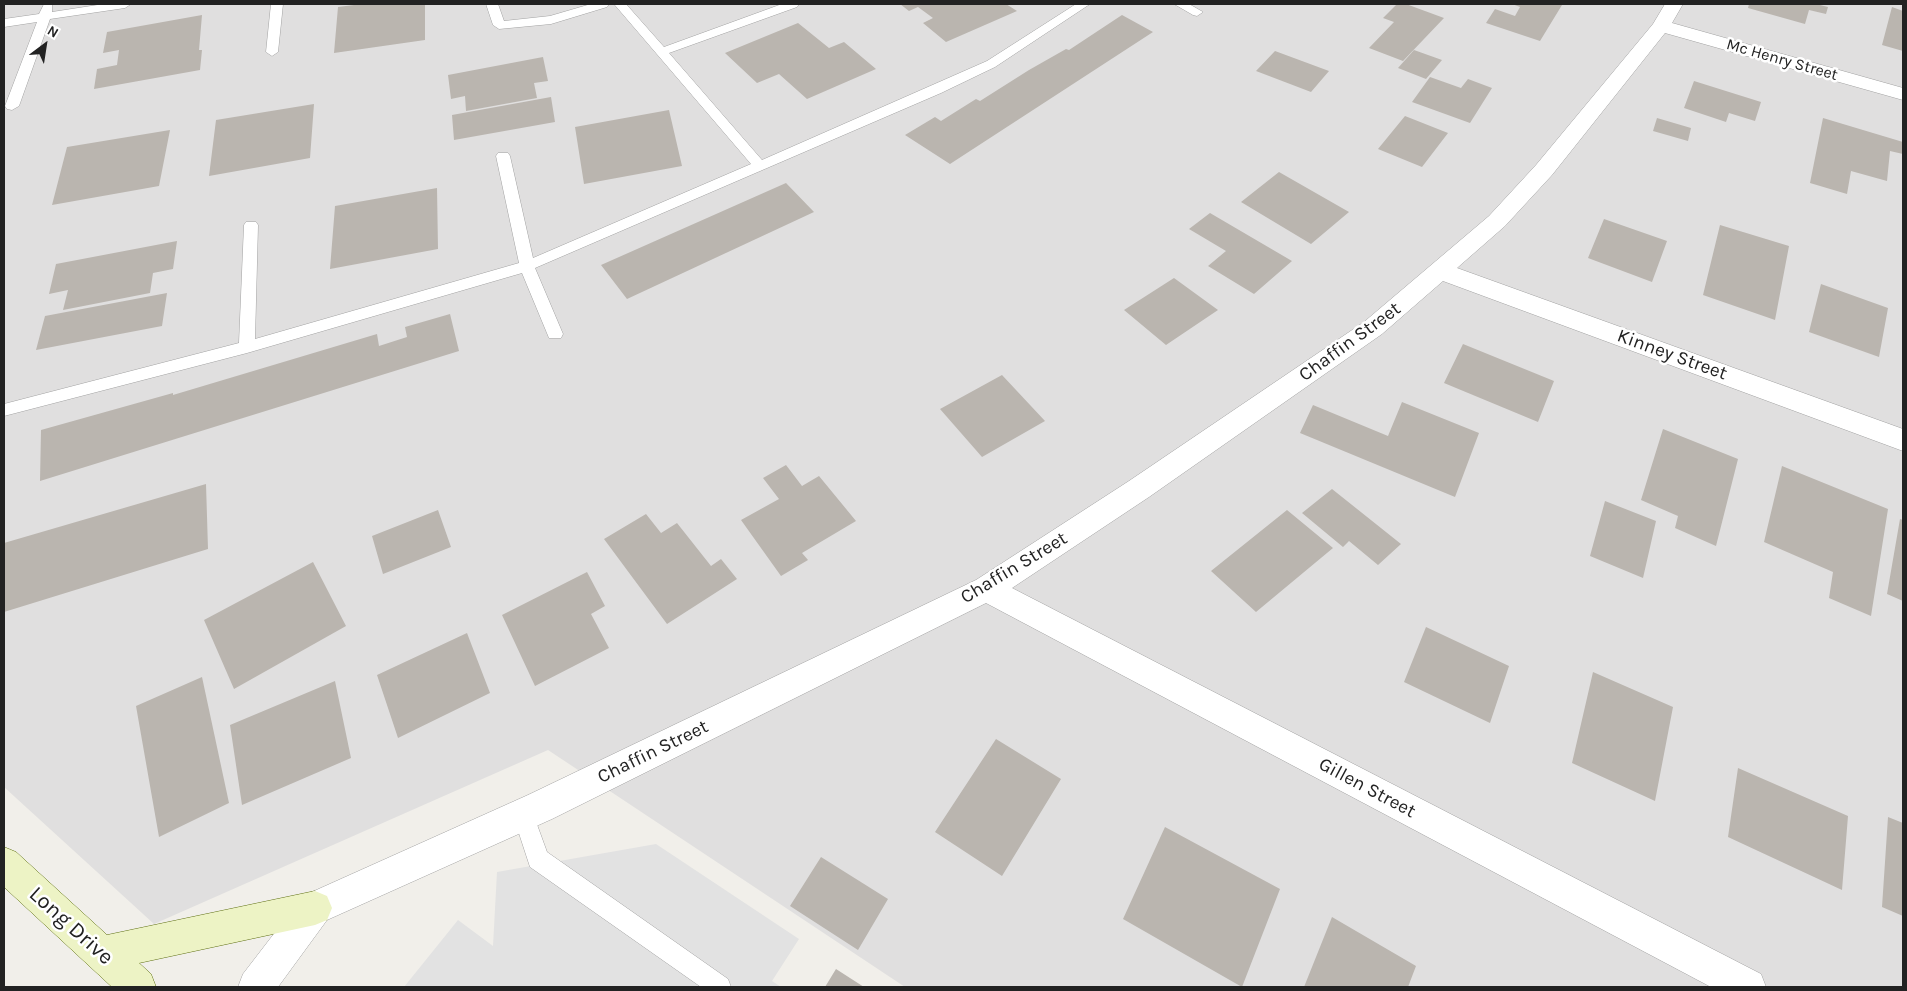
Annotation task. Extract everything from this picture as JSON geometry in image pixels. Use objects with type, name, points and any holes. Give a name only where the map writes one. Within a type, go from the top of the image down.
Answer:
[{"type":"main road","name":"Long Drive","points":[[4,864],[138,987]]},
{"type":"main road","points":[[102,954],[186,934],[315,908]]},
{"type":"street","name":"Mc Henry Street","points":[[1668,15],[1903,94]]},
{"type":"street","name":"Chaffin Street","points":[[256,987],[315,908],[524,815],[986,589],[1139,489],[1373,328],[1497,221],[1544,170],[1668,15]]},
{"type":"street","name":"Kinney Street","points":[[1441,271],[1903,440]]},
{"type":"street","name":"Gillen Street","points":[[986,589],[1748,987]]},
{"type":"lane","points":[[4,23],[46,10],[125,4]]},
{"type":"lane","points":[[272,52],[277,4]]},
{"type":"lane","points":[[492,4],[499,26],[551,20],[603,4]]},
{"type":"lane","points":[[620,4],[663,51],[759,165]]},
{"type":"lane","points":[[663,51],[794,4]]},
{"type":"lane","points":[[4,410],[247,347],[527,266],[936,90],[991,64],[1084,4]]},
{"type":"lane","points":[[1180,4],[1197,12]]},
{"type":"lane","points":[[12,106],[46,10]]},
{"type":"lane","points":[[503,156],[527,266],[555,334]]},
{"type":"lane","points":[[247,347],[251,225]]},
{"type":"lane","points":[[524,815],[538,859],[720,987]]},
{"type":"shaded area","points":[[5,4],[1903,4],[1903,987],[905,987],[548,750],[154,924],[4,787]]},
{"type":"shaded area","points":[[656,844],[799,939],[772,981],[781,987],[404,987],[458,920],[493,946],[497,872]]},
{"type":"building","points":[[362,4],[425,4],[425,40],[334,53],[338,7]]},
{"type":"building","points":[[900,4],[1006,4],[1017,11],[946,42],[923,23],[933,18],[918,7],[909,11]]},
{"type":"building","points":[[1397,4],[1406,4],[1444,18],[1403,61],[1369,48],[1394,22],[1383,18]]},
{"type":"building","points":[[1512,4],[1562,5],[1540,41],[1486,23],[1495,9],[1515,16],[1520,7]]},
{"type":"building","points":[[1749,4],[1816,4],[1828,7],[1826,14],[1809,10],[1805,24],[1748,8]]},
{"type":"building","points":[[1892,7],[1903,11],[1903,51],[1882,45]]},
{"type":"building","points":[[202,15],[199,50],[202,50],[200,70],[94,89],[97,69],[117,65],[119,50],[103,53],[107,32]]},
{"type":"building","points":[[1122,15],[1153,32],[950,164],[905,135],[935,117],[941,121],[976,99],[980,101],[1029,70],[1066,49],[1069,50]]},
{"type":"building","points":[[798,23],[829,48],[844,42],[876,69],[807,99],[779,74],[757,83],[725,53]]},
{"type":"building","points":[[1414,50],[1442,60],[1426,79],[1398,68]]},
{"type":"building","points":[[1275,51],[1329,71],[1311,92],[1256,71]]},
{"type":"building","points":[[543,57],[548,81],[534,83],[537,98],[466,111],[465,96],[451,99],[448,75]]},
{"type":"building","points":[[1430,77],[1461,88],[1468,79],[1492,88],[1470,123],[1412,102]]},
{"type":"building","points":[[1694,81],[1761,102],[1755,121],[1729,113],[1726,122],[1684,108]]},
{"type":"building","points":[[551,97],[555,122],[454,140],[452,115]]},
{"type":"building","points":[[314,104],[310,158],[209,176],[216,120]]},
{"type":"building","points":[[669,110],[682,166],[584,184],[575,127]]},
{"type":"building","points":[[1405,116],[1448,133],[1422,167],[1378,149]]},
{"type":"building","points":[[1657,118],[1691,128],[1688,141],[1653,131]]},
{"type":"building","points":[[1823,118],[1903,142],[1903,154],[1890,151],[1887,181],[1851,171],[1847,194],[1810,183]]},
{"type":"building","points":[[170,130],[159,186],[52,205],[67,147]]},
{"type":"building","points":[[1279,172],[1349,212],[1311,244],[1241,202]]},
{"type":"building","points":[[786,183],[814,212],[627,299],[601,265]]},
{"type":"building","points":[[437,188],[438,249],[330,269],[335,206]]},
{"type":"building","points":[[1210,213],[1292,261],[1254,294],[1208,266],[1226,251],[1189,229]]},
{"type":"building","points":[[1604,219],[1667,241],[1652,282],[1588,258]]},
{"type":"building","points":[[1720,225],[1789,246],[1775,320],[1703,295]]},
{"type":"building","points":[[177,241],[173,269],[153,273],[150,293],[63,310],[68,290],[49,294],[56,264]]},
{"type":"building","points":[[1174,278],[1218,310],[1166,345],[1124,310]]},
{"type":"building","points":[[1821,284],[1888,308],[1879,357],[1809,332]]},
{"type":"building","points":[[167,293],[162,326],[36,350],[45,316]]},
{"type":"building","points":[[450,314],[459,351],[40,481],[41,430],[173,393],[173,395],[377,334],[379,346],[407,337],[405,327]]},
{"type":"building","points":[[1463,344],[1554,381],[1538,422],[1444,383]]},
{"type":"building","points":[[1002,375],[1045,421],[982,457],[940,409]]},
{"type":"building","points":[[1402,402],[1479,433],[1455,497],[1300,433],[1313,405],[1388,436]]},
{"type":"building","points":[[1663,429],[1738,459],[1716,546],[1675,528],[1678,516],[1641,500]]},
{"type":"building","points":[[786,465],[802,486],[819,476],[856,521],[802,553],[808,560],[781,576],[741,520],[779,499],[763,478]]},
{"type":"building","points":[[1782,466],[1888,509],[1871,616],[1829,598],[1833,572],[1764,542]]},
{"type":"building","points":[[206,484],[208,549],[4,612],[4,543]]},
{"type":"building","points":[[1332,489],[1401,544],[1378,565],[1349,541],[1343,547],[1302,513]]},
{"type":"building","points":[[1605,501],[1656,521],[1643,578],[1590,556]]},
{"type":"building","points":[[438,510],[451,547],[383,574],[372,536]]},
{"type":"building","points":[[1287,510],[1333,548],[1256,612],[1211,571]]},
{"type":"building","points":[[646,514],[661,533],[677,523],[711,566],[721,559],[737,579],[667,624],[604,539]]},
{"type":"building","points":[[1900,519],[1903,520],[1903,601],[1887,594]]},
{"type":"building","points":[[313,562],[346,626],[234,689],[204,620]]},
{"type":"building","points":[[587,572],[605,606],[591,614],[609,648],[535,686],[502,615]]},
{"type":"building","points":[[1426,627],[1509,666],[1490,723],[1404,682]]},
{"type":"building","points":[[467,633],[490,693],[398,738],[377,675]]},
{"type":"building","points":[[1593,672],[1673,707],[1655,801],[1572,763]]},
{"type":"building","points":[[202,677],[229,803],[159,837],[136,706]]},
{"type":"building","points":[[335,681],[351,758],[242,805],[230,725]]},
{"type":"building","points":[[996,739],[1061,779],[1002,876],[935,832]]},
{"type":"building","points":[[1738,768],[1848,816],[1842,890],[1728,837]]},
{"type":"building","points":[[1888,817],[1903,823],[1903,916],[1882,907]]},
{"type":"building","points":[[1165,827],[1280,889],[1242,987],[1123,919]]},
{"type":"building","points":[[821,857],[888,899],[858,950],[790,906]]},
{"type":"building","points":[[1332,917],[1416,966],[1408,987],[1304,987]]},
{"type":"building","points":[[836,969],[864,987],[825,987]]}]
